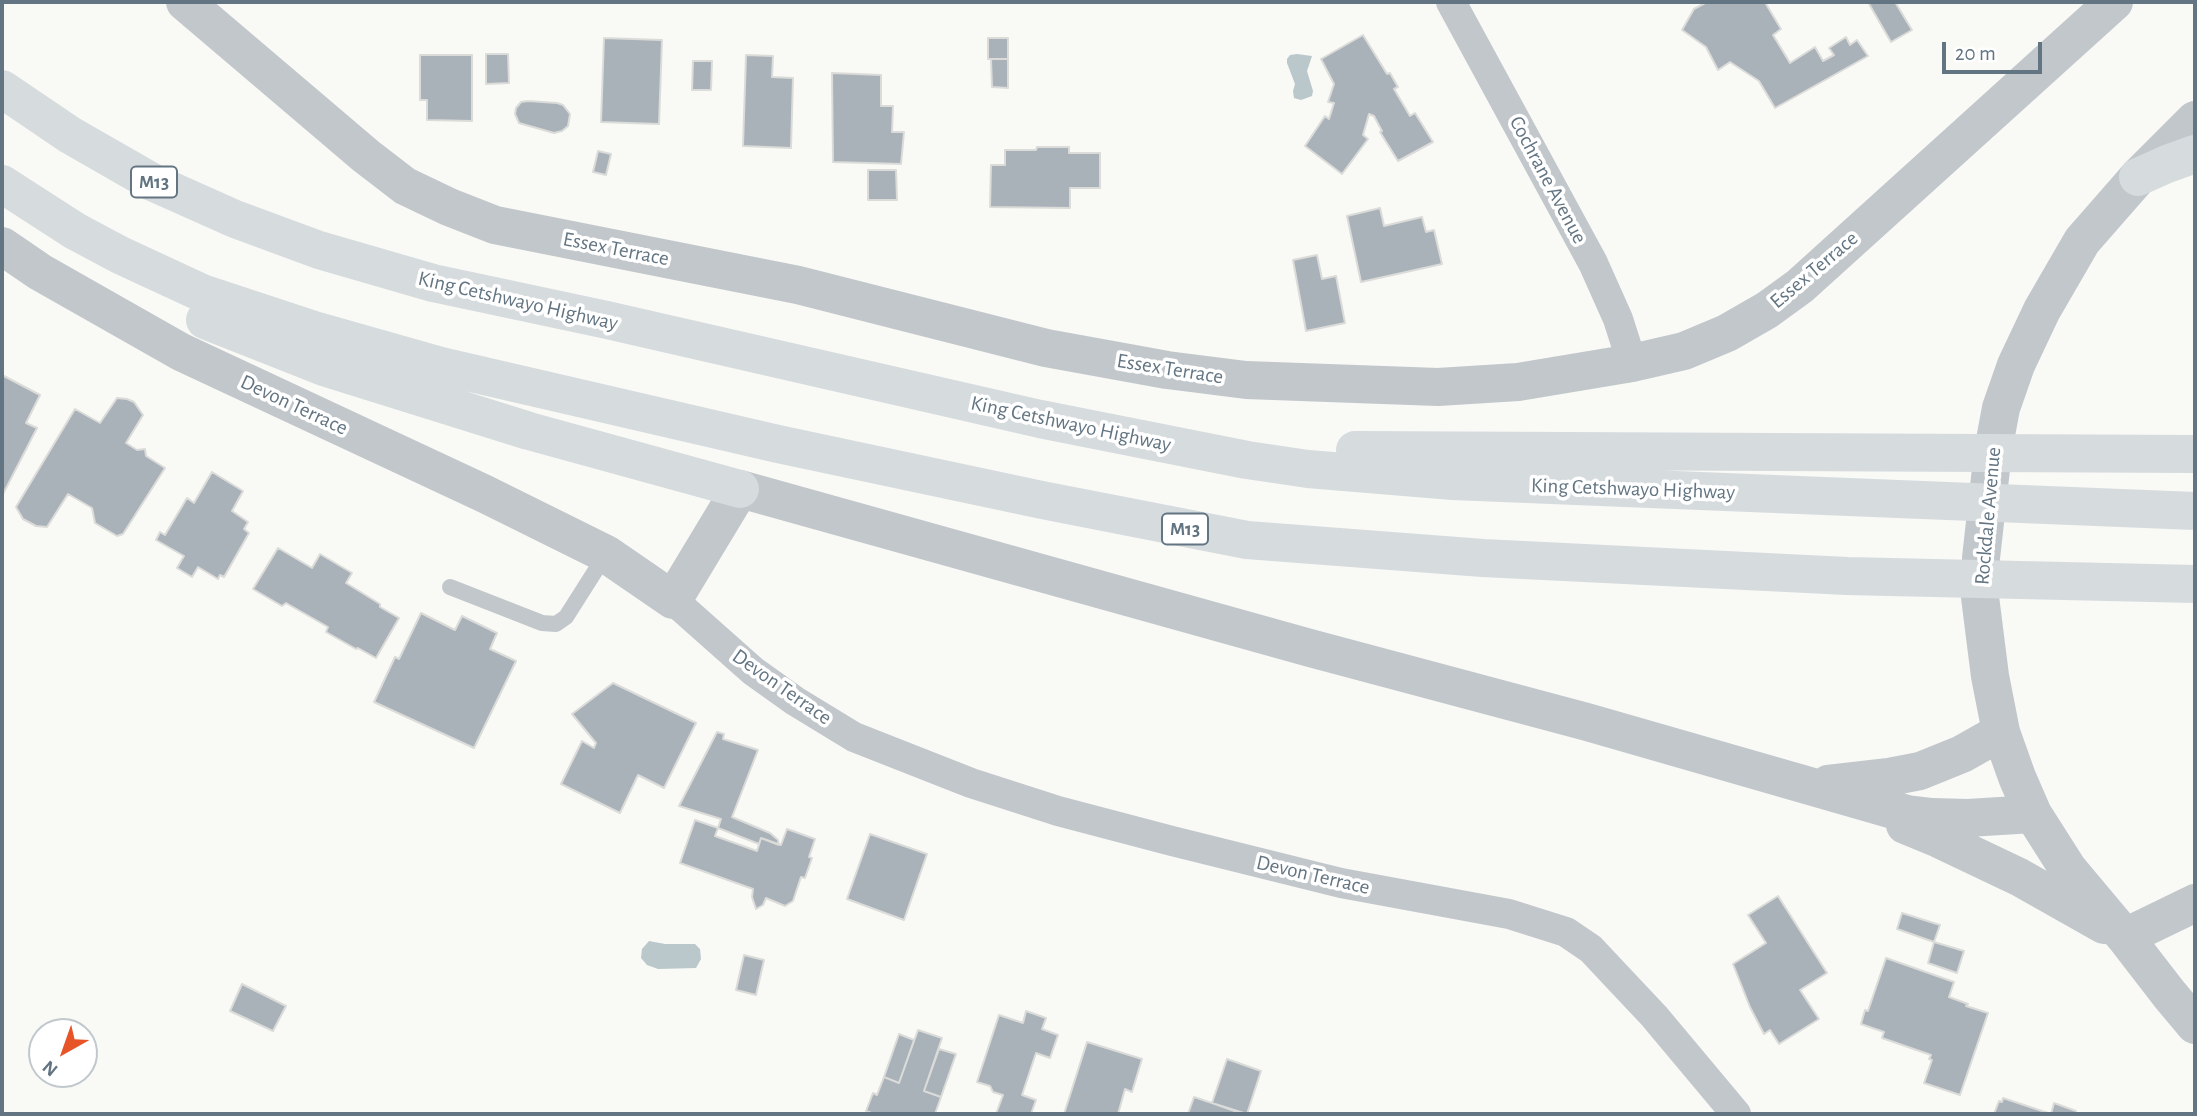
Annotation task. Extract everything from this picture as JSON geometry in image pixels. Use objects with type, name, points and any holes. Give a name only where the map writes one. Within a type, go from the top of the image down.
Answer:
[{"type":"highway","name":"King Cetshwayo Highway","points":[[2,89],[70,135],[152,181],[235,219],[319,250],[433,283],[1040,419],[1247,460],[1308,469],[1429,479],[2195,511]]},
{"type":"highway","points":[[2138,177],[2167,163],[2195,154]]},
{"type":"highway","name":"M13","points":[[2,184],[75,231],[131,261],[201,293],[314,330],[441,366],[778,444],[1247,540],[1483,558],[1820,575],[2195,584]]},
{"type":"highway","points":[[2,200],[112,275],[169,304],[324,367],[530,431],[740,489]]},
{"type":"highway","points":[[1185,447],[1503,452],[2195,454]]},
{"type":"street","name":"Essex Terrace","points":[[186,2],[366,156],[405,186],[495,225],[797,285],[1046,348],[1167,370],[1246,380],[1438,387],[1518,382],[1632,363],[1684,351],[1727,333],[1767,310],[1800,286],[2114,2]]},
{"type":"street","name":"Cochrane Avenue","points":[[1451,2],[1593,263],[1618,319],[1632,363]]},
{"type":"street","name":"Rockdale Avenue","points":[[2195,120],[2138,177],[2082,241],[2042,310],[2015,365],[2004,397],[1993,451],[1981,558],[1980,597],[1998,716],[2017,777],[2033,814],[2068,869],[2195,1025]]},
{"type":"street","name":"Devon Terrace","points":[[2,246],[40,272],[181,352],[485,494],[606,554],[673,600],[763,679],[854,737],[971,783],[1058,811],[1341,883],[1509,914],[1566,932],[1591,949],[1654,1016],[1736,1114]]},
{"type":"street","points":[[673,600],[740,489],[1641,737],[1907,814],[1968,818],[2033,814]]},
{"type":"street","points":[[1808,786],[1920,771],[1962,754],[1998,716]]},
{"type":"street","points":[[1808,786],[1962,850],[2019,877],[2125,937],[2195,902]]},
{"type":"lane","points":[[450,587],[542,623],[556,624],[566,618],[606,554]]},
{"type":"shaded area","points":[[1290,55],[1312,56],[1307,71],[1312,96],[1301,100],[1294,98],[1295,84],[1287,63]]},
{"type":"shaded area","points":[[649,941],[695,944],[700,949],[701,959],[696,968],[658,969],[647,965],[641,958],[642,949]]},
{"type":"building","points":[[1707,2],[1769,2],[1766,4],[1781,29],[1773,35],[1790,63],[1815,47],[1823,61],[1834,55],[1829,48],[1846,37],[1850,45],[1857,40],[1868,56],[1775,108],[1759,81],[1730,62],[1718,70],[1706,47],[1682,30],[1694,9]]},
{"type":"building","points":[[1868,2],[1895,2],[1912,30],[1891,42]]},
{"type":"building","points":[[1363,35],[1387,74],[1390,73],[1398,87],[1394,89],[1410,116],[1415,113],[1433,142],[1398,161],[1380,132],[1382,131],[1374,116],[1369,114],[1363,135],[1368,139],[1342,174],[1305,146],[1325,116],[1329,119],[1334,103],[1328,102],[1334,84],[1321,59]]},
{"type":"building","points":[[604,38],[662,40],[659,124],[601,122]]},
{"type":"building","points":[[988,38],[1008,38],[1008,59],[988,59]]},
{"type":"building","points":[[486,54],[508,54],[509,83],[486,84]]},
{"type":"building","points":[[420,55],[472,55],[472,121],[427,120],[427,100],[420,100]]},
{"type":"building","points":[[746,55],[773,56],[772,77],[793,78],[791,148],[743,146]]},
{"type":"building","points":[[991,59],[1008,59],[1008,88],[992,87]]},
{"type":"building","points":[[693,61],[712,61],[711,90],[692,90]]},
{"type":"building","points":[[832,73],[881,75],[881,106],[893,106],[892,132],[904,132],[901,164],[833,162]]},
{"type":"building","points":[[521,102],[563,105],[570,114],[568,126],[554,133],[519,123],[515,114],[516,108]]},
{"type":"building","points":[[1037,147],[1069,147],[1069,153],[1100,153],[1100,188],[1070,188],[1070,208],[990,207],[991,165],[1005,165],[1005,150],[1036,150]]},
{"type":"building","points":[[598,151],[611,154],[606,175],[593,172]]},
{"type":"building","points":[[868,170],[896,170],[897,200],[868,200]]},
{"type":"building","points":[[1380,208],[1384,226],[1422,217],[1426,232],[1434,230],[1442,264],[1361,282],[1347,216]]},
{"type":"building","points":[[1317,255],[1322,279],[1336,276],[1345,323],[1306,331],[1293,260]]},
{"type":"building","points":[[2,375],[40,395],[26,423],[37,428],[3,494]]},
{"type":"building","points":[[117,398],[134,402],[143,415],[126,443],[137,450],[145,449],[146,456],[165,468],[123,534],[117,536],[95,523],[92,508],[68,494],[47,527],[36,526],[23,519],[16,507],[75,409],[100,423]]},
{"type":"building","points":[[212,472],[243,491],[232,511],[248,522],[244,529],[249,533],[224,577],[220,575],[218,579],[198,567],[192,577],[177,568],[184,556],[156,540],[160,532],[165,535],[187,498],[194,503]]},
{"type":"building","points":[[278,548],[312,568],[320,554],[352,573],[346,583],[399,618],[376,658],[326,632],[328,627],[286,603],[282,606],[253,589]]},
{"type":"building","points":[[421,613],[455,630],[462,616],[497,633],[490,649],[516,661],[474,748],[374,702],[395,657],[399,659]]},
{"type":"building","points":[[613,683],[696,723],[664,788],[638,775],[620,813],[561,784],[582,741],[594,748],[596,743],[572,714]]},
{"type":"building","points":[[717,732],[724,734],[723,739],[758,750],[732,817],[770,833],[778,840],[779,845],[761,838],[759,844],[718,828],[721,819],[679,806]]},
{"type":"building","points":[[695,820],[718,828],[715,836],[757,851],[761,838],[781,845],[787,829],[815,839],[805,878],[801,877],[793,901],[785,906],[766,898],[763,905],[756,909],[752,897],[753,889],[680,863]]},
{"type":"building","points":[[870,834],[927,854],[904,920],[847,899]]},
{"type":"building","points":[[1778,896],[1827,973],[1800,990],[1819,1019],[1779,1044],[1770,1030],[1764,1034],[1733,964],[1766,943],[1748,915]]},
{"type":"building","points":[[1902,913],[1940,925],[1934,942],[1897,929]]},
{"type":"building","points":[[1934,942],[1964,951],[1957,973],[1928,963]]},
{"type":"building","points":[[744,955],[764,960],[756,995],[736,990]]},
{"type":"building","points":[[1886,958],[1954,982],[1949,997],[1988,1013],[1960,1095],[1924,1083],[1932,1060],[1929,1059],[1931,1055],[1882,1038],[1884,1032],[1861,1024]]},
{"type":"building","points":[[242,984],[286,1006],[273,1031],[230,1011]]},
{"type":"building","points":[[1026,1011],[1046,1018],[1042,1029],[1058,1035],[1050,1058],[1036,1053],[1022,1095],[1036,1100],[1031,1114],[996,1114],[1003,1095],[993,1092],[990,1086],[977,1082],[999,1015],[1023,1023]]},
{"type":"building","points":[[918,1030],[942,1038],[924,1091],[941,1097],[935,1114],[874,1114],[866,1111],[873,1093],[877,1095],[884,1077],[899,1083]]},
{"type":"building","points":[[899,1034],[914,1040],[899,1083],[884,1077]]},
{"type":"building","points":[[1087,1042],[1142,1059],[1132,1092],[1125,1089],[1118,1114],[1064,1114]]},
{"type":"building","points":[[939,1049],[956,1054],[941,1097],[924,1091]]},
{"type":"building","points":[[1227,1059],[1261,1071],[1247,1114],[1212,1103]]},
{"type":"building","points":[[1194,1097],[1212,1103],[1243,1114],[1188,1114]]},
{"type":"building","points":[[2003,1098],[2051,1114],[1994,1114]]},
{"type":"building","points":[[2054,1103],[2076,1111],[2075,1114],[2051,1114]]}]
